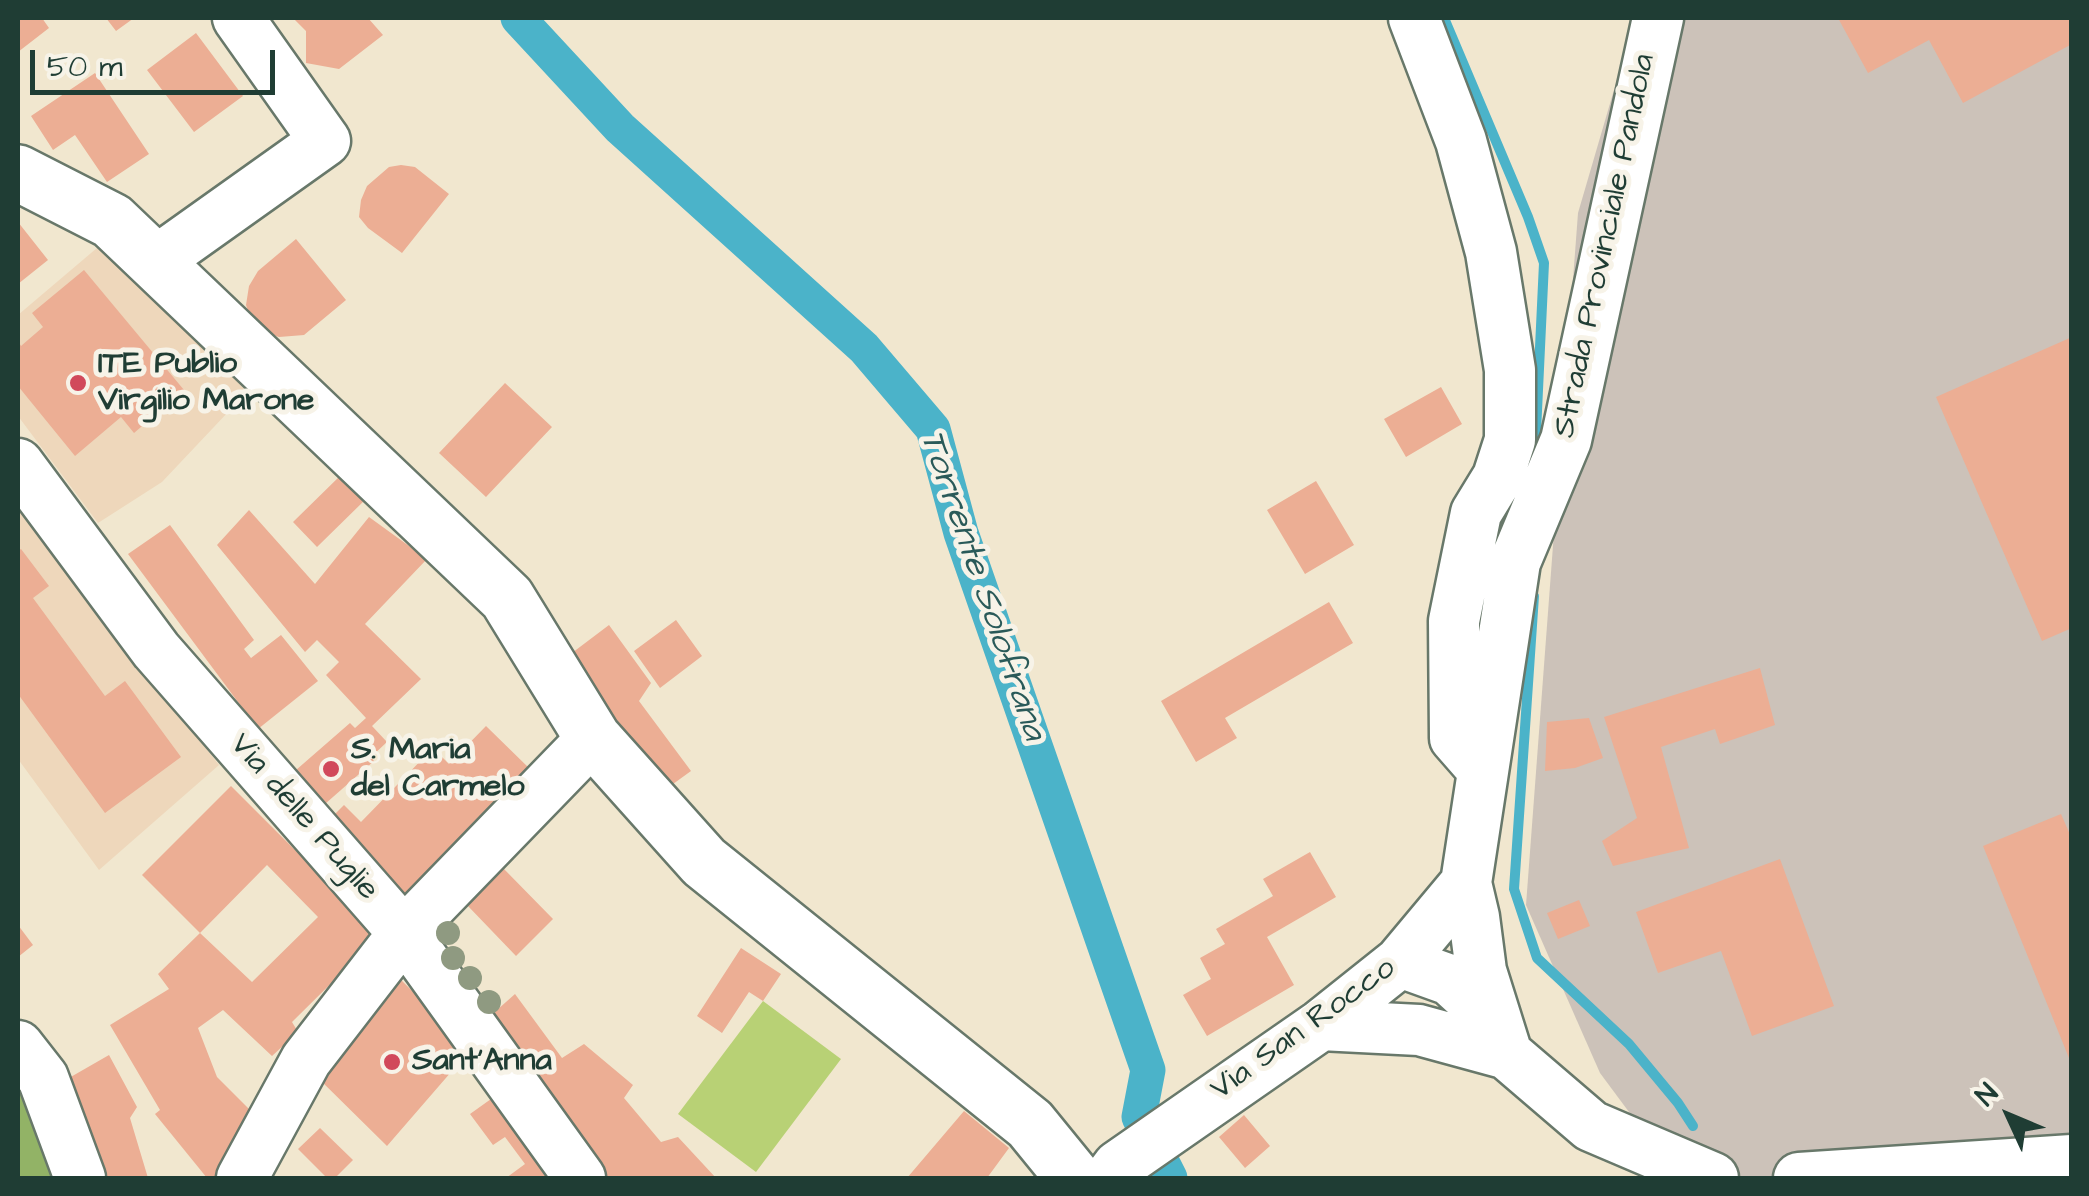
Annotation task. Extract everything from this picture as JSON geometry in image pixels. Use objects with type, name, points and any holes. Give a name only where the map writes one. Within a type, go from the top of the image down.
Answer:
[{"type":"main road","points":[[18,173],[112,221],[508,598],[593,738],[704,862],[1030,1124],[1084,1174]]},
{"type":"street","points":[[154,262],[325,141],[238,18]]},
{"type":"street","points":[[1414,18],[1461,142],[1491,252],[1510,370],[1510,440],[1498,478],[1476,513],[1454,622],[1455,738],[1483,770]]},
{"type":"street","name":"Strada Provinciale Pandola","points":[[1466,883],[1515,562],[1566,440],[1658,18]]},
{"type":"street","name":"Via delle Puglie","points":[[18,464],[156,650],[404,933],[580,1178]]},
{"type":"street","points":[[242,1178],[306,1060],[404,933],[593,738]]},
{"type":"street","points":[[1466,883],[1492,1041]]},
{"type":"street","name":"Via San Rocco","points":[[1084,1174],[1174,1124],[1321,1025],[1400,962],[1466,883]]},
{"type":"street","points":[[1400,962],[1425,1004],[1492,1041],[1591,1126],[1714,1178]]},
{"type":"street","points":[[1321,1025],[1419,1030],[1492,1041]]},
{"type":"street","points":[[18,1046],[43,1078],[80,1178]]},
{"type":"street","points":[[1799,1178],[2072,1160]]},
{"type":"shaded area","points":[[1635,18],[2071,18],[2071,1178],[1678,1178],[1600,1073],[1526,905],[1578,213]]},
{"type":"shaded area","points":[[104,242],[247,392],[162,482],[98,523],[18,416],[18,315]]},
{"type":"shaded area","points":[[18,506],[219,765],[99,870],[18,759]]},
{"type":"green space","points":[[763,1001],[841,1059],[756,1172],[678,1114]]},
{"type":"green space","points":[[18,1047],[77,1178],[18,1178]]},
{"type":"building","points":[[18,18],[42,18],[49,28],[18,52]]},
{"type":"building","points":[[106,18],[134,18],[116,31]]},
{"type":"building","points":[[293,18],[368,18],[383,35],[339,69],[306,63],[306,31]]},
{"type":"building","points":[[1838,18],[2072,18],[2072,44],[1963,103],[1929,40],[1868,73]]},
{"type":"building","points":[[196,33],[243,96],[194,132],[147,70]]},
{"type":"building","points":[[95,73],[149,154],[107,182],[75,135],[53,150],[31,116]]},
{"type":"building","points":[[389,167],[415,167],[449,194],[402,253],[359,217],[367,186]]},
{"type":"building","points":[[18,222],[48,260],[18,284]]},
{"type":"building","points":[[296,239],[346,300],[304,335],[279,337],[252,322],[246,305],[249,286],[258,271]]},
{"type":"building","points":[[84,270],[184,390],[134,433],[121,417],[75,456],[18,386],[18,341],[21,346],[43,327],[32,313]]},
{"type":"building","points":[[2072,337],[2072,628],[2042,641],[1936,397]]},
{"type":"building","points":[[505,383],[552,427],[486,497],[439,453]]},
{"type":"building","points":[[1441,387],[1462,424],[1406,457],[1384,419]]},
{"type":"building","points":[[343,473],[367,498],[317,547],[293,522]]},
{"type":"building","points":[[1316,481],[1354,545],[1305,574],[1267,510]]},
{"type":"building","points":[[249,510],[315,584],[369,517],[427,559],[365,624],[421,679],[372,726],[387,742],[371,757],[374,761],[317,811],[288,777],[350,723],[355,728],[366,718],[326,675],[339,662],[317,640],[305,652],[217,545]]},
{"type":"building","points":[[170,525],[254,640],[244,649],[251,658],[281,635],[318,681],[258,729],[128,554]]},
{"type":"building","points":[[21,549],[49,586],[33,598],[105,696],[125,681],[181,757],[105,813],[18,694]]},
{"type":"building","points":[[1329,602],[1353,643],[1225,718],[1237,738],[1196,762],[1161,701]]},
{"type":"building","points":[[676,620],[702,656],[660,688],[634,651]]},
{"type":"building","points":[[609,625],[651,683],[639,701],[691,771],[662,792],[564,659]]},
{"type":"building","points":[[1760,668],[1775,725],[1720,744],[1715,729],[1661,747],[1689,848],[1613,866],[1602,841],[1637,818],[1604,717]]},
{"type":"building","points":[[1589,718],[1603,758],[1575,768],[1545,771],[1547,722]]},
{"type":"building","points":[[486,726],[531,770],[403,899],[326,823],[344,805],[361,822],[433,748],[449,764]]},
{"type":"building","points":[[231,786],[380,935],[292,1022],[298,1032],[272,1056],[223,1010],[198,1028],[217,1077],[257,1117],[234,1140],[247,1154],[233,1178],[207,1178],[155,1114],[160,1110],[110,1025],[169,989],[158,974],[200,933],[142,875]],"holes":[[[267,865],[318,917],[252,982],[200,933]]]},
{"type":"building","points":[[2061,814],[2072,839],[2071,1063],[1983,846]]},
{"type":"building","points":[[1310,852],[1336,897],[1267,937],[1294,985],[1207,1036],[1183,995],[1211,979],[1200,958],[1225,944],[1216,929],[1273,896],[1263,879]]},
{"type":"building","points":[[1780,859],[1834,1006],[1752,1036],[1721,951],[1658,973],[1636,912]]},
{"type":"building","points":[[504,869],[553,919],[516,956],[467,905]]},
{"type":"building","points":[[1579,900],[1590,926],[1558,939],[1547,913]]},
{"type":"building","points":[[18,925],[33,945],[18,957]]},
{"type":"building","points":[[741,948],[781,974],[763,1001],[749,992],[722,1033],[697,1016]]},
{"type":"building","name":"Sant'Anna","points":[[397,976],[471,1049],[387,1146],[314,1074]]},
{"type":"building","points":[[515,994],[562,1058],[584,1044],[633,1085],[624,1098],[661,1142],[678,1137],[716,1178],[607,1178],[488,1018]]},
{"type":"building","points":[[109,1055],[137,1107],[130,1118],[148,1178],[102,1178],[62,1082]]},
{"type":"building","points":[[498,1094],[560,1178],[506,1178],[525,1164],[505,1137],[493,1145],[470,1114]]},
{"type":"building","points":[[964,1111],[1009,1148],[987,1178],[907,1178]]},
{"type":"building","points":[[1244,1115],[1270,1146],[1245,1168],[1219,1137]]},
{"type":"building","points":[[320,1128],[353,1160],[335,1178],[327,1178],[298,1149]]},
{"type":"waterway","name":"Torrente Solofrana","points":[[518,18],[620,128],[864,348],[933,429],[961,533],[1148,1070],[1139,1117],[1170,1178]]},
{"type":"waterway","name":"Torrente Solofrana","points":[[1444,18],[1544,263],[1535,453]]},
{"type":"waterway","name":"Torrente Solofrana","points":[[1534,596],[1514,889],[1537,958],[1629,1044],[1693,1126]]},
{"type":"place","name":"ITE Publio Virgilio Marone","points":[[78,383]]},
{"type":"place","name":"S. Maria del Carmelo","points":[[331,769]]},
{"type":"place","name":"Sant'Anna","points":[[392,1062]]}]
